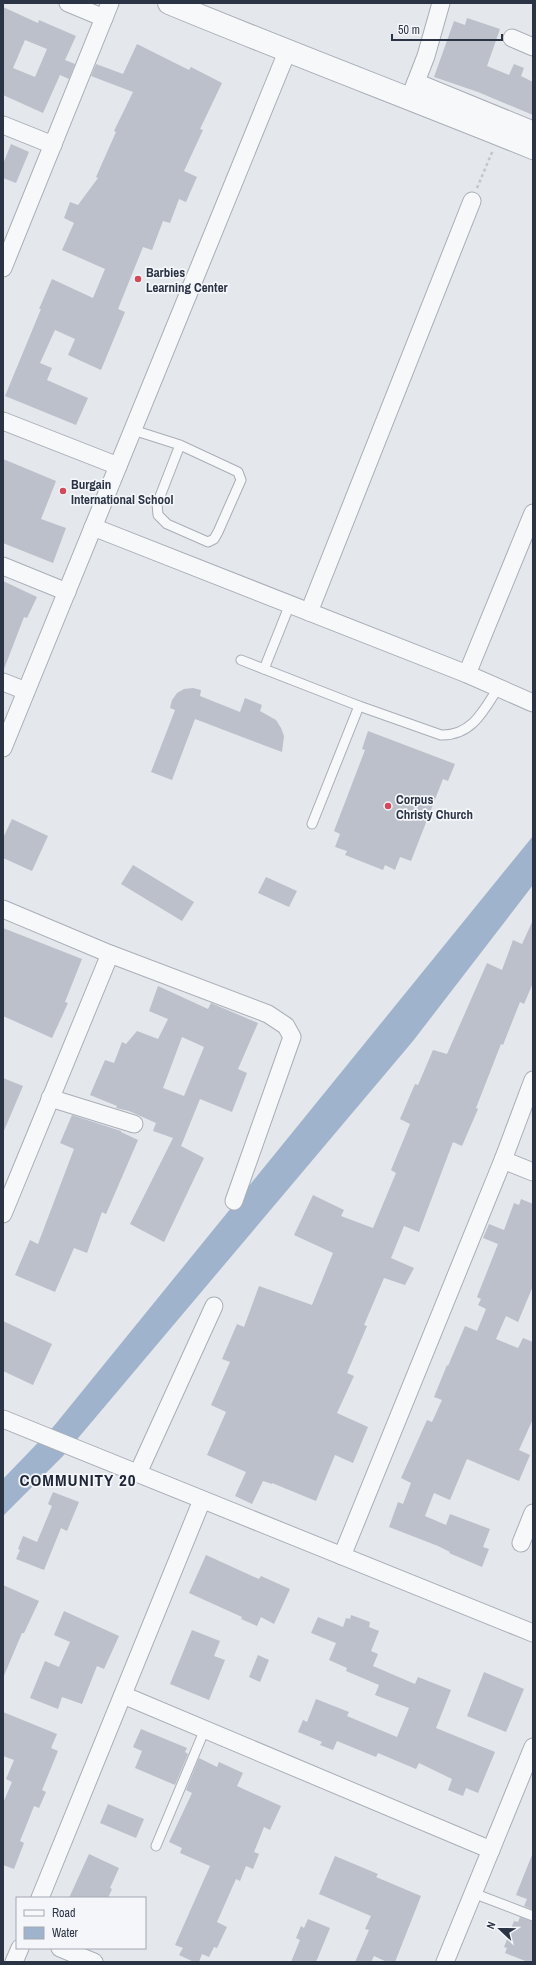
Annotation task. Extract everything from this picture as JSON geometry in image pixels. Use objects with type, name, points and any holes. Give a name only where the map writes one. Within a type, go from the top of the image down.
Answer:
[{"type":"street","points":[[3,268],[107,11],[68,3]]},
{"type":"street","points":[[169,3],[287,52],[413,90],[533,130]]},
{"type":"street","points":[[413,90],[426,56],[437,4]]},
{"type":"street","points":[[512,38],[533,47]]},
{"type":"street","points":[[3,748],[287,52]]},
{"type":"street","points":[[413,90],[499,134],[533,148]]},
{"type":"street","points":[[3,125],[53,145]]},
{"type":"street","points":[[309,612],[472,201]]},
{"type":"street","points":[[3,421],[118,466]]},
{"type":"street","points":[[467,674],[533,513]]},
{"type":"street","points":[[93,527],[467,674],[533,703]]},
{"type":"street","points":[[3,566],[66,592]]},
{"type":"street","points":[[3,682],[26,691]]},
{"type":"street","points":[[3,909],[110,954],[268,1014],[286,1026],[292,1037],[234,1201]]},
{"type":"street","points":[[3,1214],[110,954]]},
{"type":"street","points":[[342,1556],[503,1160],[533,1080]]},
{"type":"street","points":[[50,1098],[134,1124]]},
{"type":"street","points":[[503,1160],[533,1172]]},
{"type":"street","points":[[138,1474],[214,1306]]},
{"type":"street","points":[[3,1419],[533,1634]]},
{"type":"street","points":[[40,1897],[202,1500]]},
{"type":"street","points":[[521,1543],[533,1513]]},
{"type":"street","points":[[123,1695],[491,1850]]},
{"type":"street","points":[[445,1962],[533,1747]]},
{"type":"street","points":[[14,1962],[20,1949]]},
{"type":"street","points":[[62,1949],[94,1962]]},
{"type":"lane","points":[[133,430],[180,446],[234,469],[240,475],[241,480],[218,532],[214,539],[208,542],[167,524],[158,515],[157,504],[180,446]]},
{"type":"lane","points":[[264,669],[290,604]]},
{"type":"lane","points":[[241,660],[359,706],[441,734],[453,735],[477,722],[498,688]]},
{"type":"lane","points":[[312,824],[359,706]]},
{"type":"lane","points":[[156,1846],[205,1729]]},
{"type":"lane","points":[[473,1893],[533,1916]]},
{"type":"path","points":[[472,201],[499,134]]},
{"type":"water","points":[[533,836],[533,885],[413,1041],[63,1456],[3,1516],[3,1479],[54,1426]]},
{"type":"building","points":[[3,7],[38,23],[39,20],[76,36],[65,60],[75,64],[69,79],[60,75],[43,113],[3,95]],"holes":[[[25,40],[47,49],[35,77],[13,68]]]},
{"type":"building","points":[[467,18],[500,29],[487,66],[509,75],[514,64],[524,68],[521,76],[533,82],[533,115],[478,92],[434,77],[454,21],[465,25]]},
{"type":"building","points":[[137,44],[189,70],[191,67],[222,83],[200,129],[203,130],[184,171],[197,177],[186,202],[179,199],[170,223],[163,221],[152,250],[143,247],[118,309],[125,312],[101,370],[68,355],[75,339],[55,330],[40,363],[52,368],[47,380],[88,398],[76,425],[5,396],[52,279],[93,298],[105,269],[62,250],[74,223],[64,218],[70,202],[78,205],[98,178],[96,177],[116,132],[114,131],[133,92],[91,76],[96,64],[123,74]]},
{"type":"building","points":[[11,144],[29,152],[16,183],[3,178],[3,164]]},
{"type":"building","points":[[3,459],[56,481],[41,519],[66,528],[53,563],[3,543]]},
{"type":"building","points":[[3,581],[37,597],[27,618],[24,617],[4,669]]},
{"type":"building","points":[[193,688],[201,690],[200,696],[240,712],[245,698],[262,705],[260,711],[276,720],[281,728],[284,736],[282,752],[195,719],[172,780],[151,772],[175,710],[170,708],[172,700],[177,693],[184,689]]},
{"type":"building","name":"Corpus Christy Church","points":[[368,731],[455,764],[448,781],[443,779],[411,861],[400,857],[395,870],[385,865],[383,870],[345,855],[347,851],[335,847],[340,834],[334,831],[365,750],[362,749]]},
{"type":"building","points":[[12,819],[48,836],[32,871],[3,858],[3,838]]},
{"type":"building","points":[[133,865],[194,902],[182,921],[121,884]]},
{"type":"building","points":[[266,877],[297,891],[289,907],[258,893]]},
{"type":"building","points":[[533,920],[533,983],[524,1004],[520,1002],[503,1045],[501,1044],[476,1108],[478,1109],[462,1146],[453,1142],[419,1232],[404,1226],[391,1258],[414,1268],[405,1285],[384,1278],[364,1325],[367,1326],[347,1373],[354,1376],[337,1413],[368,1427],[353,1463],[335,1455],[316,1501],[272,1483],[263,1481],[252,1504],[235,1496],[246,1472],[207,1455],[226,1412],[211,1405],[230,1362],[222,1359],[237,1324],[244,1327],[259,1286],[312,1305],[333,1253],[294,1235],[313,1195],[344,1210],[341,1216],[373,1228],[396,1173],[391,1170],[410,1124],[400,1119],[415,1084],[418,1085],[433,1050],[447,1054],[487,963],[502,970],[513,940],[522,944]]},
{"type":"building","points":[[3,928],[82,959],[65,1002],[68,1003],[52,1038],[3,1016]]},
{"type":"building","points":[[158,986],[208,1009],[211,1003],[258,1023],[238,1069],[247,1073],[232,1112],[200,1099],[181,1146],[204,1158],[164,1242],[130,1224],[173,1138],[153,1131],[156,1123],[129,1111],[116,1108],[117,1106],[90,1095],[105,1060],[114,1063],[122,1042],[126,1044],[137,1031],[158,1039],[168,1019],[149,1011]],"holes":[[[182,1037],[204,1047],[184,1096],[163,1088]]]},
{"type":"building","points":[[3,1078],[23,1086],[3,1133]]},
{"type":"building","points":[[72,1115],[121,1131],[138,1140],[106,1214],[102,1212],[87,1253],[74,1248],[55,1292],[15,1275],[30,1240],[38,1244],[74,1149],[60,1143]]},
{"type":"building","points":[[521,1199],[533,1204],[533,1286],[518,1322],[506,1316],[496,1339],[518,1348],[523,1338],[533,1342],[533,1419],[519,1450],[530,1455],[519,1481],[467,1459],[450,1500],[434,1493],[425,1516],[446,1525],[450,1514],[490,1529],[483,1547],[489,1549],[482,1567],[449,1553],[450,1552],[438,1546],[389,1527],[398,1502],[403,1504],[411,1483],[401,1478],[427,1420],[432,1422],[442,1400],[434,1397],[447,1365],[448,1366],[465,1326],[477,1331],[486,1309],[478,1305],[481,1299],[477,1297],[498,1244],[483,1238],[489,1224],[504,1230],[514,1203],[519,1205]]},
{"type":"building","points":[[3,1321],[52,1344],[33,1385],[3,1371]]},
{"type":"building","points":[[53,1492],[79,1502],[67,1531],[61,1528],[44,1570],[16,1559],[20,1550],[18,1549],[23,1536],[37,1542],[52,1506],[48,1504]]},
{"type":"building","points":[[206,1555],[259,1579],[261,1576],[290,1589],[274,1624],[261,1617],[257,1626],[241,1619],[242,1617],[189,1593]]},
{"type":"building","points":[[3,1585],[39,1601],[24,1633],[22,1633],[3,1678]]},
{"type":"building","points":[[64,1611],[119,1636],[104,1669],[97,1666],[82,1704],[62,1697],[58,1709],[30,1698],[45,1661],[59,1667],[70,1642],[54,1635]]},
{"type":"building","points":[[351,1615],[370,1622],[369,1627],[379,1631],[371,1651],[378,1654],[373,1666],[415,1684],[418,1677],[451,1690],[436,1728],[495,1752],[478,1793],[466,1788],[463,1796],[448,1790],[452,1779],[419,1763],[416,1769],[378,1753],[376,1757],[337,1741],[333,1750],[320,1745],[322,1742],[298,1732],[303,1720],[307,1722],[316,1699],[349,1712],[347,1716],[397,1737],[409,1708],[375,1695],[379,1685],[346,1671],[347,1668],[329,1660],[336,1643],[311,1633],[318,1617],[343,1627],[346,1618],[350,1619]]},
{"type":"building","points":[[192,1630],[220,1641],[214,1656],[225,1660],[209,1700],[170,1684]]},
{"type":"building","points":[[258,1655],[269,1660],[260,1682],[249,1677]]},
{"type":"building","points":[[484,1672],[524,1689],[506,1732],[467,1716]]},
{"type":"building","points":[[3,1712],[57,1734],[51,1748],[58,1751],[42,1790],[46,1792],[39,1808],[34,1806],[20,1841],[24,1843],[14,1869],[3,1865],[3,1803],[12,1782],[6,1779],[14,1760],[3,1756]]},
{"type":"building","points":[[141,1729],[187,1748],[185,1752],[188,1754],[175,1785],[135,1768],[142,1751],[133,1747]]},
{"type":"building","points":[[199,1758],[217,1767],[219,1762],[243,1773],[237,1786],[281,1806],[270,1830],[264,1827],[254,1852],[259,1854],[253,1869],[246,1866],[240,1881],[236,1879],[217,1922],[227,1927],[217,1948],[214,1947],[209,1957],[202,1954],[199,1962],[194,1962],[179,1955],[183,1948],[175,1945],[210,1866],[180,1853],[182,1848],[169,1842],[192,1793],[186,1790]]},
{"type":"building","points":[[108,1804],[144,1819],[136,1838],[100,1823]]},
{"type":"building","points":[[89,1854],[119,1868],[110,1888],[112,1889],[108,1897],[69,1897]]},
{"type":"building","points":[[532,1855],[533,1910],[524,1906],[527,1899],[516,1895]]},
{"type":"building","points":[[335,1856],[378,1874],[376,1877],[421,1896],[395,1962],[387,1962],[374,1956],[371,1962],[355,1962],[369,1930],[365,1929],[371,1916],[319,1894]]},
{"type":"building","points":[[520,1917],[533,1922],[533,1962],[528,1962],[505,1953],[507,1948],[504,1947],[514,1921],[518,1922]]},
{"type":"building","points":[[308,1919],[330,1928],[316,1962],[291,1962],[300,1940],[296,1938],[301,1926],[304,1928]]},
{"type":"place","name":"Barbies Learning Center","points":[[138,279]]},
{"type":"place","name":"Burgain International School","points":[[63,491]]},
{"type":"place","name":"Corpus Christy Church","points":[[388,806]]},
{"type":"district","name":"COMMUNITY 20","points":[[78,1479]]}]
